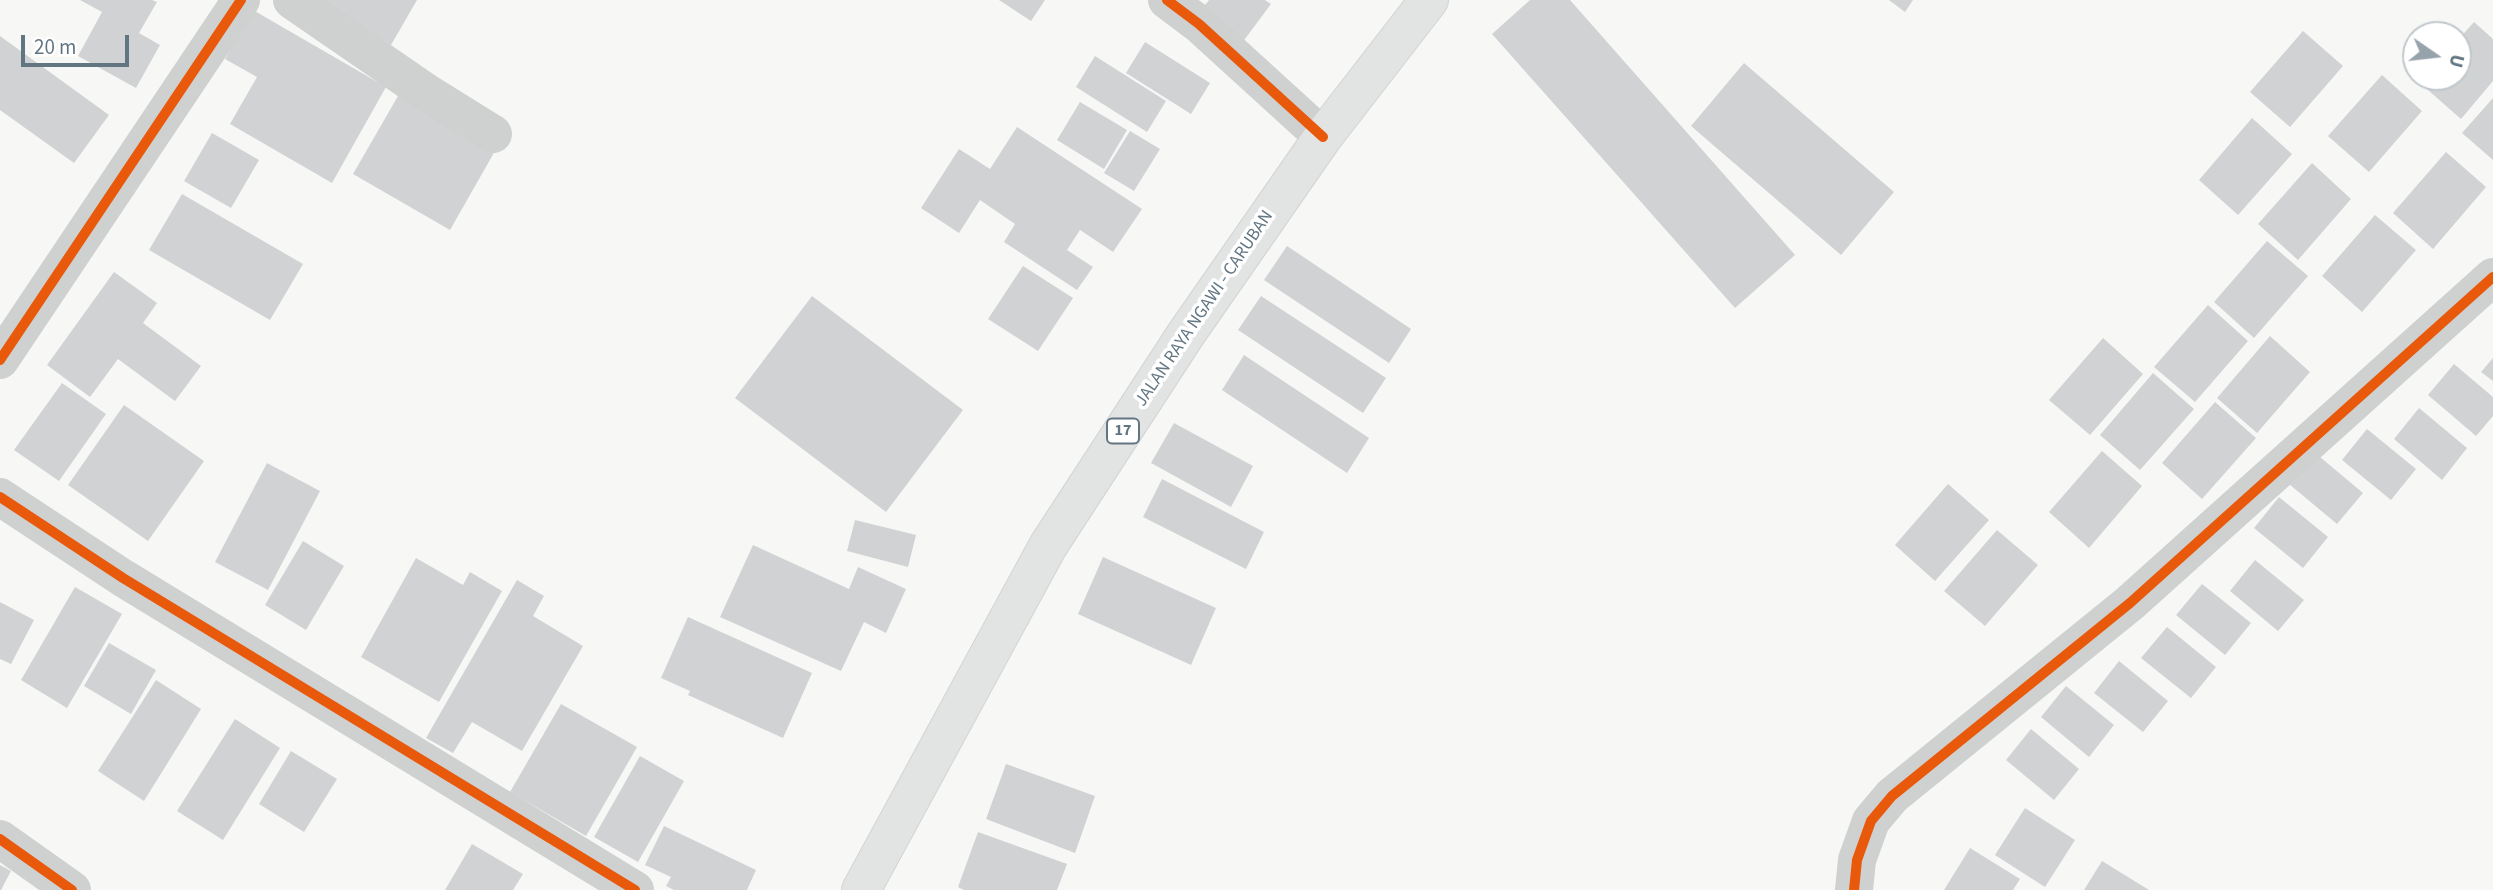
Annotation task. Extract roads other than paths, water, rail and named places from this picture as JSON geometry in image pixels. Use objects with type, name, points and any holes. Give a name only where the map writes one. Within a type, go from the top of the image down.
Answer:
[{"type":"highway","name":"JALAN RAYA NGAWI - CARUBAN","points":[[860,890],[1048,546],[1186,334],[1323,137],[1429,0]]},
{"type":"street","points":[[0,360],[241,0]]},
{"type":"street","points":[[292,0],[427,93],[493,134]]},
{"type":"street","points":[[1167,0],[1199,24],[1323,137]]},
{"type":"street","points":[[1854,890],[1857,860],[1871,821],[1892,796],[2130,603],[2493,276]]},
{"type":"street","points":[[0,497],[134,585],[635,890]]},
{"type":"street","points":[[0,839],[72,890]]}]
